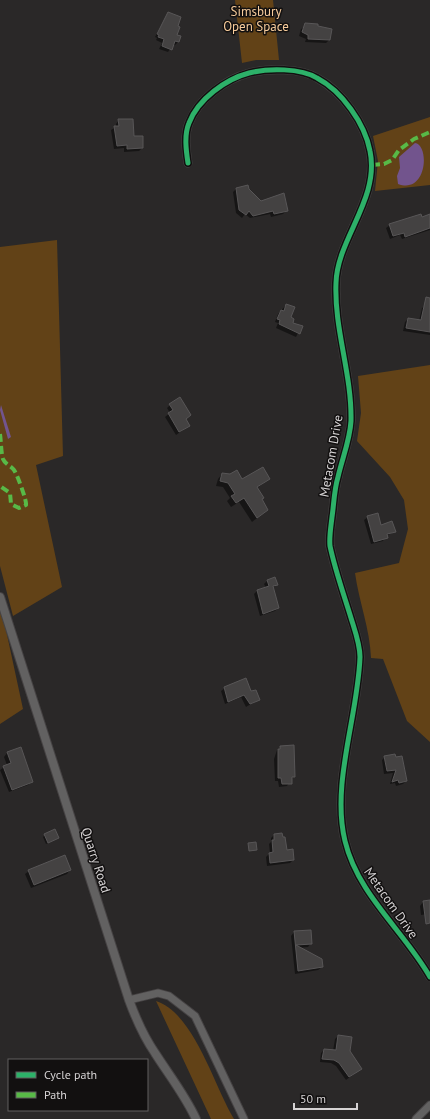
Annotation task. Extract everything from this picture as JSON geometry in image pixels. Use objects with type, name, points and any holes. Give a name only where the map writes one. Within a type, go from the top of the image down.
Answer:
[{"type":"street","name":"Metacom Drive","points":[[188,162],[185,143],[188,123],[198,108],[215,90],[227,82],[240,75],[259,70],[296,72],[317,77],[353,110],[365,133],[370,149],[373,167],[360,213],[340,259],[335,282],[348,378],[351,422],[336,481],[330,543],[360,653],[359,678],[342,792],[342,817],[345,841],[359,879],[430,977]]},
{"type":"street","name":"Quarry Road","points":[[0,597],[129,1000],[145,1036],[184,1096],[196,1119]]},
{"type":"street","points":[[129,1000],[158,993],[169,996],[195,1016],[244,1119]]},
{"type":"street","points":[[416,1119],[430,1105]]},
{"type":"green space","name":"Simsbury Open Space","points":[[235,0],[273,0],[279,60],[256,60],[242,63]]},
{"type":"green space","points":[[430,117],[430,185],[375,191],[378,161],[373,136]]},
{"type":"green space","points":[[57,240],[63,456],[36,465],[62,587],[13,616],[0,566],[0,247]]},
{"type":"green space","points":[[430,365],[430,742],[407,721],[383,659],[371,658],[367,626],[355,573],[399,563],[408,529],[404,500],[390,477],[357,441],[361,413],[358,376]]},
{"type":"green space","points":[[0,602],[23,709],[0,724]]},
{"type":"green space","points":[[156,1001],[169,1008],[181,1020],[192,1035],[202,1052],[234,1119],[211,1119]]},
{"type":"shaded area","points":[[415,143],[420,146],[423,152],[423,168],[420,176],[415,183],[408,185],[398,184],[397,176],[400,168],[399,157]]},
{"type":"shaded area","points":[[1,405],[11,437],[8,439],[0,410]]},
{"type":"building","points":[[168,12],[181,17],[177,35],[181,36],[179,42],[175,41],[172,50],[162,46],[164,39],[158,37],[159,35],[157,34]]},
{"type":"building","points":[[305,23],[318,24],[318,26],[332,29],[330,40],[308,39],[308,35],[302,32]]},
{"type":"building","points":[[118,119],[133,119],[134,136],[143,136],[143,148],[127,149],[127,145],[117,146],[114,126],[119,126]]},
{"type":"building","points":[[248,185],[249,189],[261,201],[284,193],[288,211],[274,214],[273,211],[253,216],[249,211],[246,215],[239,210],[236,188]]},
{"type":"building","points":[[421,214],[422,217],[430,214],[430,228],[405,237],[404,233],[393,236],[389,224]]},
{"type":"building","points":[[426,297],[430,298],[430,332],[406,328],[408,318],[421,320]]},
{"type":"building","points":[[286,304],[295,307],[291,317],[294,319],[293,323],[303,326],[300,334],[279,324],[280,320],[277,319],[281,310],[284,311]]},
{"type":"building","points":[[180,397],[191,415],[186,419],[190,426],[179,432],[168,413],[173,410],[169,404]]},
{"type":"building","points":[[263,467],[270,479],[257,487],[264,498],[262,499],[268,510],[257,518],[244,498],[236,503],[231,496],[235,494],[228,483],[220,481],[222,473],[230,474],[237,470],[242,479]]},
{"type":"building","points":[[378,513],[381,525],[392,521],[396,532],[387,534],[388,538],[374,542],[367,516]]},
{"type":"building","points":[[275,577],[278,585],[273,586],[279,608],[263,614],[257,590],[269,586],[267,580]]},
{"type":"building","points":[[246,678],[251,691],[256,690],[260,700],[250,704],[244,695],[228,702],[224,687]]},
{"type":"building","points":[[294,745],[295,777],[292,777],[292,784],[282,784],[281,778],[278,778],[278,749],[280,749],[280,746]]},
{"type":"building","points":[[21,747],[33,782],[12,790],[3,766],[11,763],[7,752]]},
{"type":"building","points":[[395,754],[396,757],[402,756],[407,781],[399,783],[398,780],[392,782],[396,770],[387,771],[384,756]]},
{"type":"building","points":[[55,829],[59,838],[48,843],[44,834]]},
{"type":"building","points":[[282,833],[283,837],[285,837],[287,850],[293,849],[294,860],[270,863],[269,853],[273,852],[272,840],[274,840],[274,834]]},
{"type":"building","points":[[256,842],[257,850],[249,851],[248,843]]},
{"type":"building","points":[[65,855],[71,870],[34,885],[28,870]]},
{"type":"building","points":[[430,900],[430,923],[426,924],[423,901]]},
{"type":"building","points":[[311,930],[312,944],[296,945],[322,959],[323,967],[298,971],[294,931]]},
{"type":"building","points":[[338,1035],[352,1037],[350,1051],[362,1069],[349,1077],[339,1063],[334,1060],[322,1059],[324,1049],[336,1050]]},
{"type":"marked path","points":[[372,165],[384,164],[392,160],[399,150],[414,139],[430,132]]},
{"type":"marked path","points":[[0,434],[3,459],[15,472],[26,505],[19,508],[11,504],[10,493],[0,486]]},
{"type":"cycle path","points":[[188,163],[186,132],[193,114],[199,106],[214,91],[231,80],[249,73],[265,70],[302,72],[317,78],[326,84],[335,91],[358,119],[370,151],[371,169],[369,186],[364,202],[343,251],[338,267],[336,283],[338,317],[351,403],[351,421],[348,442],[336,487],[330,532],[330,546],[357,638],[360,657],[355,703],[343,773],[341,796],[342,819],[345,841],[351,860],[360,879],[371,896],[408,944],[430,977]]}]
